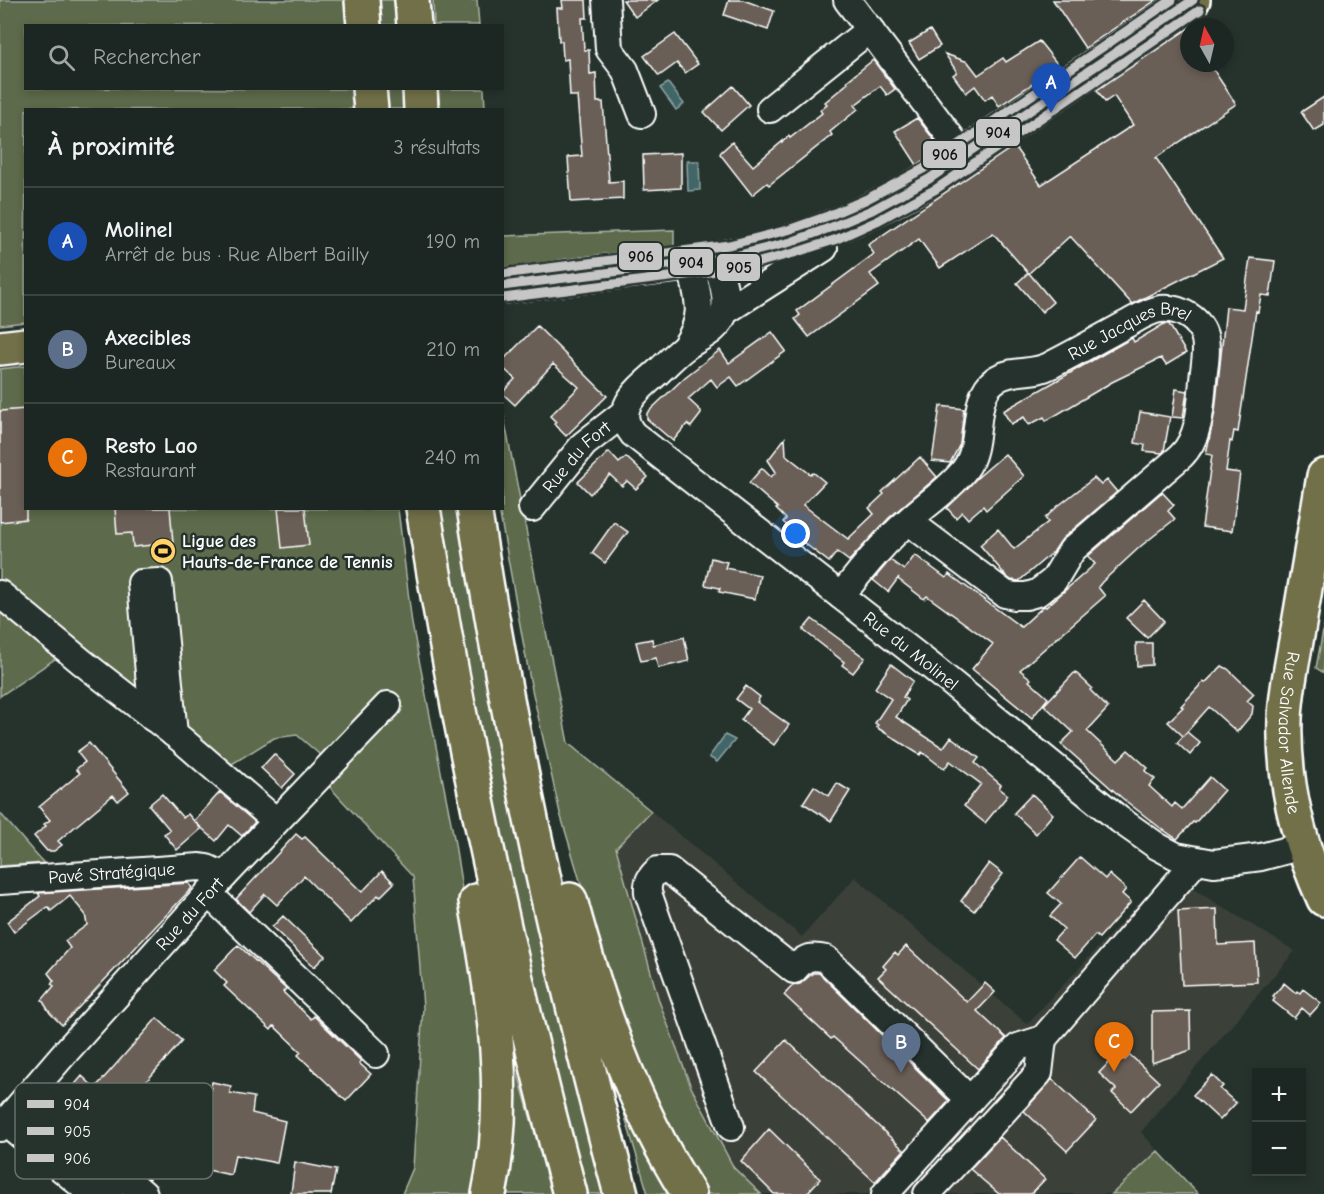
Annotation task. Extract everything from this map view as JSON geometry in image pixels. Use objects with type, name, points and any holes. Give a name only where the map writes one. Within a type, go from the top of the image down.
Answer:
[{"type":"main road","points":[[362,0],[364,24]]},
{"type":"main road","points":[[412,0],[414,24]]},
{"type":"main road","points":[[504,286],[703,261],[769,248],[849,221],[903,195],[965,156],[1193,0]]},
{"type":"main road","points":[[369,90],[371,108]]},
{"type":"main road","points":[[420,90],[422,108]]},
{"type":"main road","points":[[0,348],[24,345]]},
{"type":"main road","name":"Rue Salvador Allende","points":[[1303,846],[1290,795],[1285,718],[1288,689],[1322,497]]},
{"type":"main road","points":[[414,510],[438,684],[485,952],[495,1030],[499,1108],[498,1141],[489,1194]]},
{"type":"main road","points":[[423,510],[448,663],[482,831],[521,1002],[570,1194]]},
{"type":"main road","points":[[474,510],[507,703],[561,957],[621,1194]]},
{"type":"main road","points":[[507,703],[533,768],[582,944],[611,1036],[627,1078],[649,1124],[689,1194]]},
{"type":"main road","points":[[1303,846],[1324,899]]},
{"type":"street","points":[[606,0],[609,49],[625,70],[642,114]]},
{"type":"street","points":[[847,0],[965,156]]},
{"type":"street","points":[[785,105],[870,29]]},
{"type":"street","points":[[724,312],[824,248]]},
{"type":"street","points":[[626,412],[627,405],[636,393],[685,347],[716,327],[724,312],[725,299],[703,261]]},
{"type":"street","points":[[685,347],[696,330],[703,261]]},
{"type":"street","name":"Rue Jacques Brel","points":[[842,596],[876,553],[908,521],[966,469],[972,458],[976,441],[982,399],[993,381],[1012,372],[1047,367],[1150,312],[1160,309],[1177,311],[1194,319],[1201,327],[1206,350],[1203,385],[1192,442],[1181,456],[1072,550],[1054,580],[1037,592],[1026,596],[1005,594],[908,521]]},
{"type":"street","name":"Rue du Fort","points":[[532,508],[584,444],[626,412]]},
{"type":"street","name":"Rue du Molinel","points":[[626,412],[625,421],[633,434],[932,666],[1134,830],[1166,851],[1196,861],[1214,863],[1262,857],[1303,846]]},
{"type":"street","points":[[153,718],[141,583],[159,582],[174,734]]},
{"type":"street","points":[[0,594],[174,734],[276,821]]},
{"type":"street","name":"Rue du Fort","points":[[39,1083],[216,885],[388,705]]},
{"type":"street","points":[[885,1194],[1018,1047],[1043,1039],[1196,861]]},
{"type":"street","name":"Pavé Stratégique","points":[[0,881],[207,867],[216,885]]},
{"type":"street","points":[[732,1127],[648,893],[647,885],[651,876],[658,870],[669,870],[794,970],[804,959],[813,956],[826,959],[970,1100]]},
{"type":"street","points":[[216,885],[376,1054]]},
{"type":"street","points":[[927,1194],[1039,1073],[1043,1039]]},
{"type":"street","name":"Rue du Fort","points":[[2,1125],[15,1110]]},
{"type":"street","points":[[2,1125],[15,1135]]},
{"type":"street","points":[[73,1179],[91,1193],[127,1179],[144,1194]]},
{"type":"shaded area","points":[[651,811],[802,937],[855,877],[1027,1024],[1167,873],[1295,951],[1141,1132],[1158,1151],[1112,1194],[761,1194],[734,1168],[691,1087],[659,1001],[616,848]]},
{"type":"green space","points":[[0,0],[344,0],[346,24],[24,24],[24,90],[353,90],[355,108],[24,108],[24,322],[0,325]]},
{"type":"green space","points":[[373,0],[401,0],[403,24],[376,24]]},
{"type":"green space","points":[[433,0],[477,0],[479,24],[434,24]]},
{"type":"green space","points":[[381,90],[409,90],[411,108],[383,108]]},
{"type":"green space","points":[[438,90],[484,90],[485,108],[440,108]]},
{"type":"green space","points":[[674,230],[674,248],[504,270],[504,236]]},
{"type":"green space","points":[[24,366],[24,510],[398,510],[412,624],[454,838],[473,959],[484,1078],[480,1154],[471,1194],[402,1194],[413,1168],[423,1007],[413,877],[326,783],[339,771],[297,735],[274,738],[227,767],[64,653],[0,696],[0,369]]},
{"type":"green space","points":[[504,418],[568,743],[651,811],[616,848],[659,1001],[691,1087],[734,1168],[761,1194],[708,1194],[666,1125],[625,1033],[560,813],[531,685],[499,510],[504,510]]},
{"type":"green space","points":[[437,510],[459,510],[606,1194],[586,1194],[513,914]]},
{"type":"green space","points":[[1324,626],[1324,673],[1316,668]]},
{"type":"green space","points":[[0,813],[39,858],[44,863],[0,866]]},
{"type":"green space","points":[[513,1056],[552,1194],[506,1194],[509,1175]]},
{"type":"green space","points":[[607,1056],[677,1194],[648,1194]]},
{"type":"green space","points":[[1158,1151],[1198,1194],[1112,1194]]},
{"type":"water","points":[[668,83],[684,104],[676,110],[660,88]]},
{"type":"water","points":[[687,161],[699,161],[700,190],[688,191]]},
{"type":"water","points":[[725,735],[735,740],[717,762],[709,757]]},
{"type":"building","points":[[562,0],[586,0],[587,18],[582,18],[584,50],[589,50],[590,74],[596,73],[597,102],[603,102],[609,182],[623,181],[623,199],[571,202],[568,157],[582,156],[577,96],[570,96],[568,59],[563,60],[562,41],[559,41],[557,8],[563,8]]},
{"type":"building","points":[[623,0],[658,0],[635,17]]},
{"type":"building","points":[[729,0],[743,0],[774,11],[768,30],[724,15]]},
{"type":"building","points":[[1053,0],[1156,0],[1085,48]]},
{"type":"building","points":[[930,30],[940,46],[919,59],[909,43]]},
{"type":"building","points":[[675,34],[698,64],[685,73],[677,63],[659,76],[644,56]]},
{"type":"building","points":[[1180,34],[1180,72],[1215,72],[1236,104],[1156,158],[1223,258],[1132,304],[1070,236],[1029,273],[1053,302],[1042,312],[1017,283],[1028,273],[993,233],[940,268],[919,239],[870,274],[879,286],[809,337],[795,319],[800,315],[797,311],[874,254],[868,245],[1014,146],[1041,185],[1133,125],[1114,96],[1105,102],[1097,90]]},
{"type":"building","points":[[1039,41],[1059,66],[999,106],[992,95],[985,100],[975,86],[966,93],[953,75],[957,72],[945,54],[968,62],[978,75],[1003,58],[1006,62]]},
{"type":"building","points":[[873,60],[895,89],[887,95],[880,86],[855,105],[858,109],[830,132],[832,135],[769,185],[767,183],[752,195],[720,154],[721,152],[732,142],[753,166],[789,136],[790,138],[822,113],[820,110],[827,104],[825,102]]},
{"type":"building","points":[[733,86],[749,105],[721,130],[704,112]]},
{"type":"building","points":[[1324,97],[1324,125],[1314,131],[1301,112]]},
{"type":"building","points":[[917,118],[939,146],[938,150],[917,165],[895,131]]},
{"type":"building","points":[[681,153],[681,188],[644,190],[643,155]]},
{"type":"building","points":[[1250,258],[1275,261],[1270,296],[1261,295],[1258,312],[1256,311],[1238,432],[1234,431],[1232,442],[1230,441],[1226,471],[1240,473],[1232,531],[1202,527],[1212,455],[1206,454],[1215,412],[1226,307],[1243,309]]},
{"type":"building","points":[[1164,324],[1169,324],[1186,353],[1166,365],[1161,358],[1112,382],[1046,421],[1044,417],[1029,425],[1024,417],[1011,424],[1003,411],[1130,339],[1132,338],[1134,342]]},
{"type":"building","points":[[537,326],[607,396],[566,436],[554,424],[556,422],[550,416],[579,387],[553,364],[515,405],[504,395],[504,391],[515,379],[504,369],[504,359]]},
{"type":"building","points":[[772,332],[786,351],[738,386],[731,377],[717,387],[711,379],[688,399],[701,411],[701,414],[691,427],[687,424],[673,441],[647,419],[647,413],[685,377],[720,350],[729,363]]},
{"type":"building","points":[[1176,389],[1187,391],[1183,418],[1172,417]]},
{"type":"building","points":[[940,406],[964,409],[960,444],[950,463],[932,461]]},
{"type":"building","points":[[24,409],[24,510],[26,510],[26,519],[0,522],[0,411]]},
{"type":"building","points":[[1140,412],[1170,417],[1162,453],[1144,451],[1145,445],[1135,443]]},
{"type":"building","points":[[785,438],[786,455],[810,474],[814,473],[825,482],[803,505],[848,539],[874,514],[869,508],[884,494],[882,492],[920,457],[937,477],[889,518],[849,561],[837,552],[829,562],[799,539],[800,537],[783,522],[786,519],[776,509],[778,508],[749,483],[762,468],[771,477],[776,472],[768,460]]},
{"type":"building","points":[[609,452],[619,463],[626,457],[648,477],[636,489],[627,481],[622,486],[610,475],[590,494],[578,482]]},
{"type":"building","points":[[1005,454],[1024,476],[986,510],[983,506],[968,519],[962,512],[956,518],[947,508]]},
{"type":"building","points":[[1094,478],[1101,485],[1107,480],[1117,492],[1062,539],[1054,551],[1019,581],[1011,580],[1006,576],[980,545],[998,529],[1014,549],[1048,522],[1045,518],[1058,506]]},
{"type":"building","points":[[1162,492],[1174,505],[1168,511],[1175,519],[1102,582],[1098,587],[1105,596],[1020,670],[1048,698],[1032,718],[972,669],[993,644],[927,596],[924,599],[898,579],[899,577],[888,592],[873,580],[890,560],[904,570],[915,555],[946,578],[949,574],[1021,627],[1095,564],[1088,556]]},
{"type":"building","points":[[115,510],[170,510],[173,543],[133,547],[132,533],[117,534]]},
{"type":"building","points":[[278,510],[305,510],[309,545],[282,548]]},
{"type":"building","points":[[614,522],[628,532],[605,563],[592,553]]},
{"type":"building","points":[[711,558],[727,562],[725,568],[760,575],[755,599],[719,592],[720,588],[705,585]]},
{"type":"building","points":[[1144,600],[1164,621],[1147,638],[1126,618]]},
{"type":"building","points":[[812,619],[865,658],[853,673],[842,665],[844,662],[803,630]]},
{"type":"building","points":[[684,637],[689,661],[658,668],[656,658],[641,661],[636,642],[652,639],[653,645]]},
{"type":"building","points":[[1136,643],[1152,643],[1152,665],[1137,666]]},
{"type":"building","points":[[891,664],[913,681],[903,697],[907,700],[896,717],[943,748],[951,737],[979,758],[975,763],[1001,785],[999,788],[1008,795],[985,823],[964,806],[981,784],[950,761],[944,769],[922,752],[920,755],[876,727],[878,725],[875,723],[891,699],[875,688]]},
{"type":"building","points":[[1222,666],[1254,694],[1247,701],[1253,706],[1252,714],[1237,732],[1209,707],[1184,735],[1187,732],[1200,743],[1190,755],[1177,743],[1183,736],[1168,722],[1203,682],[1205,683]]},
{"type":"building","points":[[1075,672],[1108,708],[1087,731],[1118,760],[1128,750],[1148,768],[1145,771],[1155,779],[1149,786],[1172,807],[1175,803],[1182,809],[1210,777],[1224,790],[1195,823],[1193,822],[1177,839],[1122,798],[1061,744],[1073,732],[1044,705]]},
{"type":"building","points":[[746,686],[760,697],[757,702],[789,725],[774,745],[741,720],[749,709],[736,699]]},
{"type":"building","points":[[89,743],[129,792],[118,801],[113,795],[58,841],[62,845],[54,851],[47,851],[34,836],[50,820],[39,807],[80,773],[76,769],[85,762],[77,752]]},
{"type":"building","points":[[274,754],[295,774],[282,788],[261,768]]},
{"type":"building","points":[[837,783],[850,791],[831,821],[803,803],[814,786],[829,796]]},
{"type":"building","points":[[220,792],[255,822],[242,836],[229,825],[216,841],[195,822],[201,829],[177,850],[164,834],[170,830],[149,805],[162,794],[183,818],[188,814],[194,821]]},
{"type":"building","points":[[1032,794],[1053,814],[1036,834],[1014,813]]},
{"type":"building","points":[[296,834],[302,839],[305,837],[362,892],[382,871],[394,883],[380,897],[378,895],[351,923],[304,876],[277,905],[265,894],[249,912],[236,899]]},
{"type":"building","points":[[1080,857],[1105,879],[1109,874],[1126,889],[1122,894],[1131,902],[1099,938],[1095,935],[1075,958],[1054,940],[1064,929],[1050,916],[1061,904],[1048,893]]},
{"type":"building","points":[[989,863],[1003,874],[974,911],[961,901]]},
{"type":"building","points":[[189,883],[192,888],[62,1025],[50,1013],[42,1000],[54,986],[51,984],[54,981],[48,973],[70,948],[65,941],[87,925],[85,914],[70,896],[51,911],[48,907],[14,932],[7,922],[40,896],[38,893]]},
{"type":"building","points":[[1217,909],[1218,945],[1255,943],[1257,982],[1182,985],[1178,911]]},
{"type":"building","points":[[283,916],[325,956],[314,967],[272,927]]},
{"type":"building","points":[[238,945],[286,989],[283,992],[311,1019],[314,1016],[361,1061],[359,1063],[371,1074],[346,1101],[298,1055],[301,1052],[274,1026],[271,1030],[224,986],[227,983],[214,970]]},
{"type":"building","points":[[906,946],[967,1002],[985,983],[995,992],[977,1011],[1006,1038],[978,1069],[878,977],[886,969],[883,966],[895,952],[898,955]]},
{"type":"building","points":[[813,973],[819,973],[949,1101],[929,1123],[833,1037],[831,1039],[784,995],[793,985],[800,984]]},
{"type":"building","points":[[1284,983],[1296,993],[1297,991],[1300,993],[1303,989],[1321,1003],[1310,1015],[1302,1008],[1294,1018],[1273,1001],[1275,998],[1273,996]]},
{"type":"building","points":[[1190,1011],[1191,1050],[1152,1063],[1152,1012]]},
{"type":"building","points":[[157,1018],[182,1041],[145,1083],[99,1083]]},
{"type":"building","points":[[786,1040],[904,1150],[875,1182],[756,1072]]},
{"type":"building","points":[[1118,1053],[1125,1060],[1130,1055],[1159,1082],[1131,1111],[1112,1093],[1116,1089],[1099,1073]]},
{"type":"building","points":[[1212,1075],[1223,1086],[1220,1089],[1236,1103],[1220,1120],[1193,1095]]},
{"type":"building","points":[[82,1076],[90,1083],[76,1083]]},
{"type":"building","points":[[1052,1079],[1096,1120],[1067,1151],[1024,1111]]},
{"type":"building","points":[[212,1082],[231,1086],[230,1093],[254,1097],[252,1113],[285,1121],[277,1163],[235,1155],[231,1175],[213,1171]]},
{"type":"building","points":[[769,1129],[820,1179],[806,1194],[774,1194],[741,1161]]},
{"type":"building","points":[[1000,1137],[1045,1179],[1031,1194],[999,1194],[970,1169]]},
{"type":"building","points":[[295,1162],[336,1170],[331,1194],[291,1194]]},
{"type":"transit line","name":"906","points":[[504,274],[729,245],[788,230],[828,216],[867,199],[923,169],[1172,0]]},
{"type":"transit line","name":"904","points":[[504,286],[731,257],[791,242],[832,227],[872,210],[929,179],[1193,0]]},
{"type":"transit line","name":"905","points":[[504,298],[733,269],[837,239],[877,221],[936,189],[1200,10]]},
{"type":"place","name":"Molinel","points":[[1051,113]]},
{"type":"place","name":"Ligue des Hauts-de-France de Tennis","points":[[163,551]]},
{"type":"place","name":"Resto Lao","points":[[1114,1072]]},
{"type":"place","name":"Axecibles","points":[[901,1073]]}]
